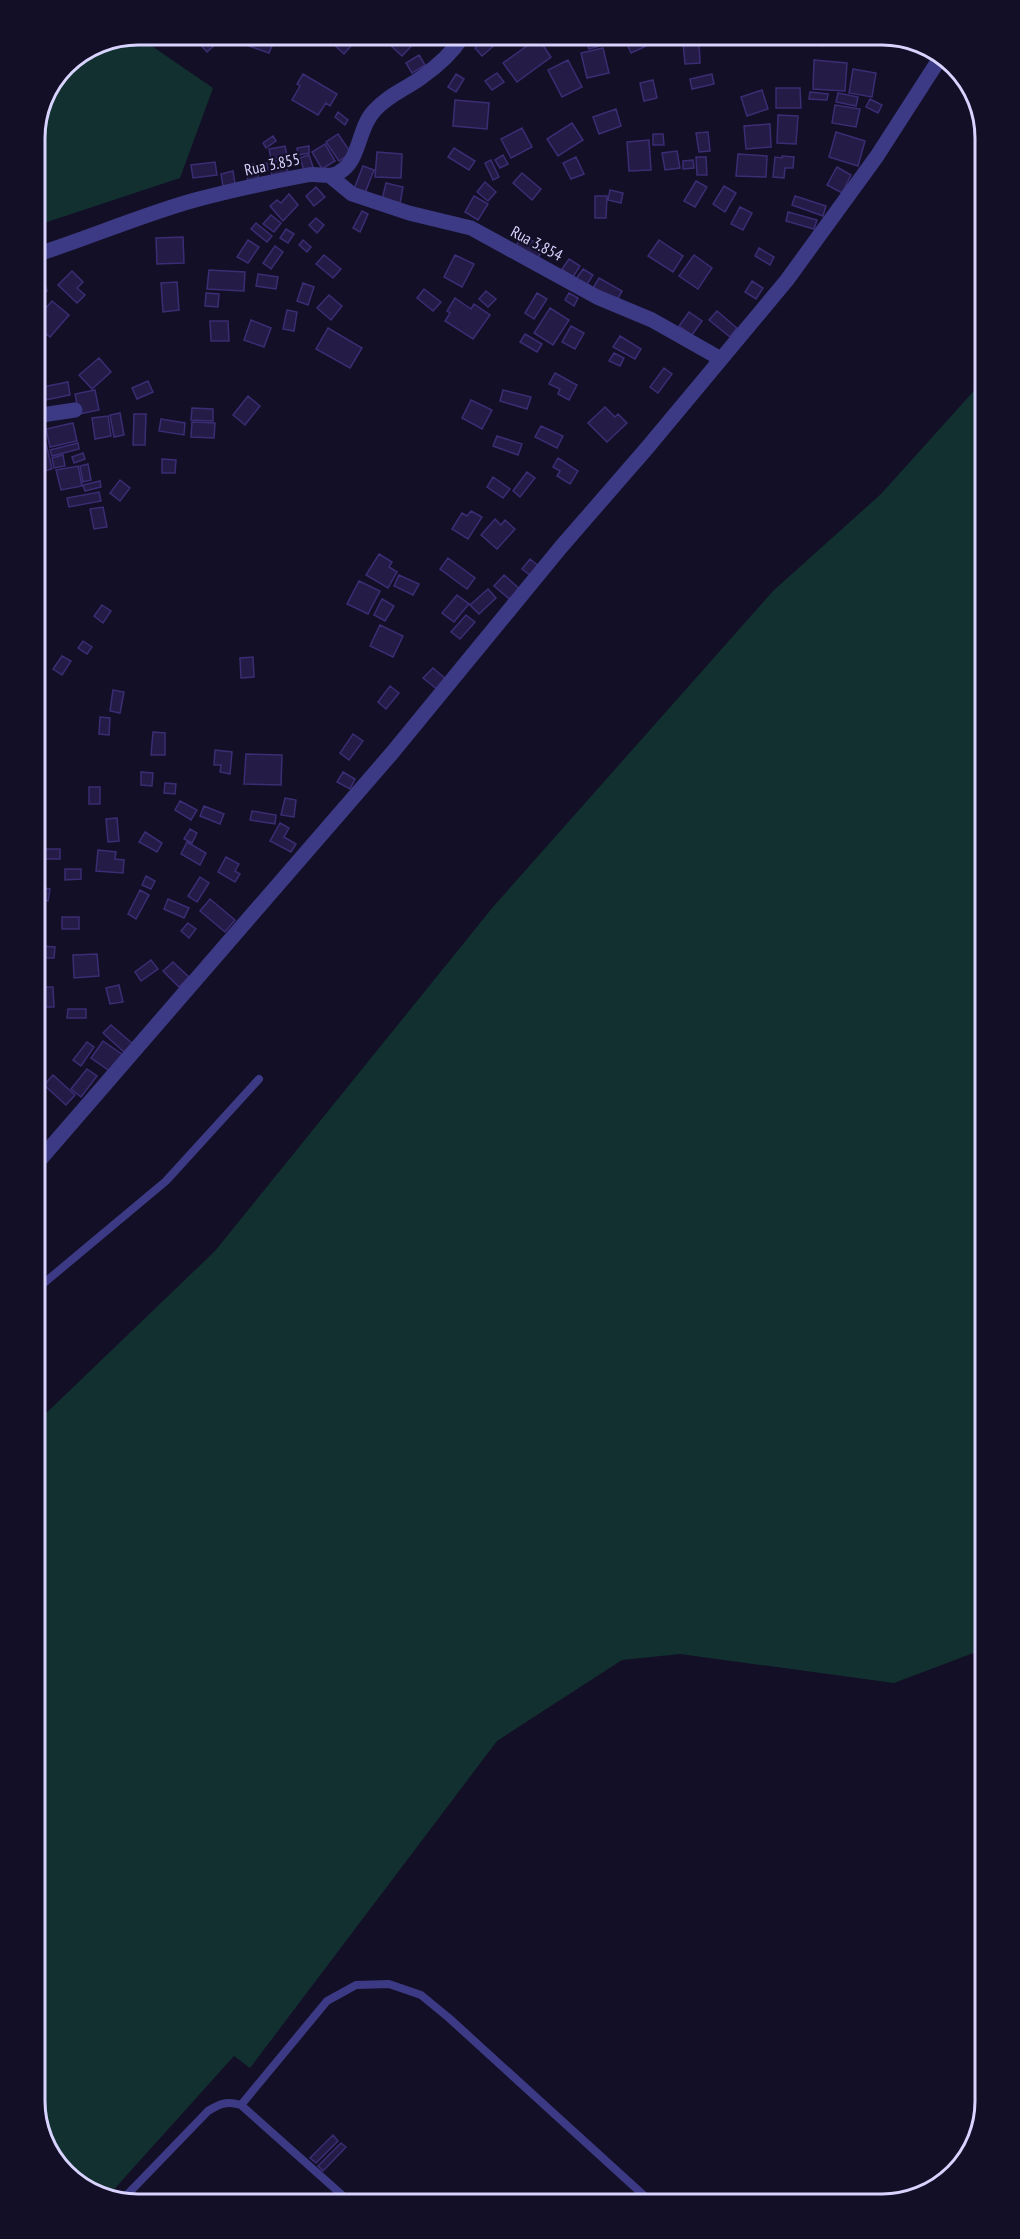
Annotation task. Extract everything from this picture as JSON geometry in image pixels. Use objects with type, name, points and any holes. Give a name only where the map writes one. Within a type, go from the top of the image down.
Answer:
[{"type":"street","points":[[330,176],[350,163],[371,113],[385,98],[422,78],[457,45]]},
{"type":"street","points":[[45,1155],[392,753],[561,546],[787,280],[877,156],[937,63]]},
{"type":"street","name":"Rua 3.855","points":[[45,252],[194,200],[316,174],[330,176]]},
{"type":"street","name":"Rua 3.854","points":[[330,176],[352,194],[409,213],[471,228],[597,297],[652,320],[722,359]]},
{"type":"street","points":[[45,414],[75,410]]},
{"type":"lane","points":[[45,1282],[166,1181],[259,1079]]},
{"type":"lane","points":[[241,2105],[327,2001],[357,1985],[389,1984],[421,1995],[642,2194]]},
{"type":"lane","points":[[128,2193],[208,2111],[220,2103],[229,2102],[241,2105],[341,2194]]},
{"type":"green space","points":[[150,45],[213,88],[180,178],[45,223],[45,132],[48,114],[64,81],[91,57],[120,47]]},
{"type":"green space","points":[[975,390],[975,1652],[894,1683],[680,1654],[622,1660],[497,1741],[250,2068],[234,2056],[113,2191],[91,2182],[81,2175],[61,2153],[50,2131],[45,2101],[45,1414],[215,1251],[493,907],[773,591],[881,494]]},
{"type":"building","points":[[201,45],[215,45],[207,52]]},
{"type":"building","points":[[246,45],[272,45],[269,53]]},
{"type":"building","points":[[334,45],[352,45],[344,54]]},
{"type":"building","points":[[390,45],[412,45],[402,56]]},
{"type":"building","points":[[478,45],[495,45],[482,56],[475,48]]},
{"type":"building","points":[[528,45],[543,45],[551,57],[517,82],[503,63]]},
{"type":"building","points":[[588,45],[603,45],[589,49]]},
{"type":"building","points":[[628,45],[649,45],[631,53]]},
{"type":"building","points":[[683,45],[699,45],[700,63],[685,64]]},
{"type":"building","points":[[603,48],[609,73],[587,78],[581,53]]},
{"type":"building","points":[[419,55],[425,65],[412,73],[406,63]]},
{"type":"building","points":[[568,60],[582,87],[562,97],[548,70]]},
{"type":"building","points":[[814,60],[847,63],[845,91],[813,89]]},
{"type":"building","points":[[853,69],[876,73],[872,97],[849,93]]},
{"type":"building","points":[[497,73],[504,82],[492,90],[485,81]]},
{"type":"building","points":[[303,74],[337,94],[330,106],[326,103],[318,115],[292,100],[300,86],[297,84]]},
{"type":"building","points":[[456,74],[464,79],[456,92],[448,87]]},
{"type":"building","points":[[712,74],[714,84],[692,89],[690,79]]},
{"type":"building","points":[[653,80],[657,98],[644,101],[640,83]]},
{"type":"building","points":[[776,88],[800,88],[801,108],[776,108]]},
{"type":"building","points":[[762,90],[768,109],[747,116],[741,97]]},
{"type":"building","points":[[810,92],[828,94],[827,100],[809,99]]},
{"type":"building","points":[[838,93],[858,97],[856,106],[836,102]]},
{"type":"building","points":[[870,99],[882,105],[878,113],[866,107]]},
{"type":"building","points":[[455,100],[489,103],[487,129],[453,126]]},
{"type":"building","points":[[835,105],[860,109],[856,127],[832,123]]},
{"type":"building","points":[[616,109],[621,126],[599,134],[593,117]]},
{"type":"building","points":[[338,112],[348,120],[345,125],[335,117]]},
{"type":"building","points":[[778,115],[798,116],[796,144],[777,143]]},
{"type":"building","points":[[572,123],[583,140],[558,156],[547,139]]},
{"type":"building","points":[[770,124],[771,147],[746,149],[744,126]]},
{"type":"building","points":[[522,128],[532,147],[511,158],[501,139]]},
{"type":"building","points":[[708,132],[710,151],[699,152],[696,133]]},
{"type":"building","points":[[836,132],[865,141],[858,166],[829,157]]},
{"type":"building","points":[[338,134],[351,153],[339,161],[326,142]]},
{"type":"building","points":[[653,134],[663,134],[664,145],[653,145]]},
{"type":"building","points":[[273,136],[276,141],[266,148],[263,143]]},
{"type":"building","points":[[649,140],[651,170],[629,171],[627,142]]},
{"type":"building","points":[[325,144],[335,161],[322,169],[312,152]]},
{"type":"building","points":[[285,146],[287,156],[271,159],[269,149]]},
{"type":"building","points":[[309,146],[309,153],[298,155],[297,148]]},
{"type":"building","points":[[454,148],[475,161],[469,170],[448,157]]},
{"type":"building","points":[[677,151],[680,168],[665,170],[662,153]]},
{"type":"building","points":[[377,152],[402,154],[401,178],[375,177]]},
{"type":"building","points":[[738,154],[767,156],[766,177],[736,176]]},
{"type":"building","points":[[309,155],[314,170],[305,173],[300,158]]},
{"type":"building","points":[[503,155],[508,164],[500,168],[495,160]]},
{"type":"building","points":[[782,156],[794,157],[793,168],[785,168],[784,178],[773,177],[775,157],[782,158]]},
{"type":"building","points":[[576,157],[584,174],[571,179],[563,163]]},
{"type":"building","points":[[696,157],[706,157],[707,175],[697,175]]},
{"type":"building","points":[[287,160],[288,176],[272,177],[270,161]]},
{"type":"building","points":[[491,160],[499,177],[493,180],[485,163]]},
{"type":"building","points":[[693,160],[694,168],[683,169],[683,161]]},
{"type":"building","points":[[215,162],[217,175],[193,178],[191,165]]},
{"type":"building","points":[[267,163],[268,170],[258,171],[259,183],[248,184],[246,165]]},
{"type":"building","points":[[363,166],[374,170],[365,193],[354,189]]},
{"type":"building","points":[[837,167],[851,175],[842,193],[827,185]]},
{"type":"building","points":[[233,171],[235,184],[223,186],[221,174]]},
{"type":"building","points":[[522,173],[541,189],[532,200],[513,183]]},
{"type":"building","points":[[696,181],[707,187],[695,207],[684,201]]},
{"type":"building","points":[[485,182],[496,192],[488,201],[477,192]]},
{"type":"building","points":[[386,183],[403,187],[400,204],[382,200]]},
{"type":"building","points":[[724,186],[736,193],[725,212],[713,204]]},
{"type":"building","points":[[316,187],[325,197],[314,206],[306,196]]},
{"type":"building","points":[[610,190],[623,193],[621,203],[608,200]]},
{"type":"building","points":[[289,194],[298,205],[283,221],[270,206],[277,200],[281,203]]},
{"type":"building","points":[[474,196],[488,204],[478,220],[465,212]]},
{"type":"building","points":[[595,196],[607,196],[606,218],[595,218]]},
{"type":"building","points":[[795,196],[826,206],[823,216],[792,205]]},
{"type":"building","points":[[740,207],[752,213],[743,230],[731,224]]},
{"type":"building","points":[[362,211],[368,214],[360,232],[353,228]]},
{"type":"building","points":[[788,212],[817,220],[814,229],[786,221]]},
{"type":"building","points":[[271,215],[281,223],[274,232],[263,224]]},
{"type":"building","points":[[316,218],[324,225],[317,233],[309,225]]},
{"type":"building","points":[[256,223],[272,236],[267,242],[251,229]]},
{"type":"building","points":[[286,229],[294,234],[288,243],[280,238]]},
{"type":"building","points":[[522,235],[544,247],[538,258],[516,246]]},
{"type":"building","points":[[183,237],[184,263],[157,264],[156,238]]},
{"type":"building","points":[[248,240],[259,247],[248,263],[237,257]]},
{"type":"building","points":[[303,240],[311,247],[307,252],[299,245]]},
{"type":"building","points":[[659,240],[683,256],[673,272],[648,256]]},
{"type":"building","points":[[275,246],[283,252],[271,269],[263,263]]},
{"type":"building","points":[[759,248],[774,257],[770,265],[755,256]]},
{"type":"building","points":[[324,255],[341,269],[333,278],[316,264]]},
{"type":"building","points":[[455,255],[474,264],[462,287],[444,277]]},
{"type":"building","points":[[694,255],[712,268],[698,289],[679,276]]},
{"type":"building","points":[[569,259],[580,266],[573,277],[562,269]]},
{"type":"building","points":[[583,269],[593,275],[586,286],[576,279]]},
{"type":"building","points":[[209,270],[245,272],[244,291],[207,289]]},
{"type":"building","points":[[72,271],[83,282],[77,288],[85,295],[77,303],[58,285]]},
{"type":"building","points":[[258,274],[278,277],[276,289],[256,286]]},
{"type":"building","points":[[599,278],[622,291],[616,302],[593,288]]},
{"type":"building","points":[[752,281],[763,288],[756,299],[745,292]]},
{"type":"building","points":[[177,282],[179,310],[163,312],[161,283]]},
{"type":"building","points":[[303,283],[314,287],[308,305],[297,301]]},
{"type":"building","points":[[424,289],[441,302],[433,311],[417,298]]},
{"type":"building","points":[[486,291],[496,299],[488,307],[479,299]]},
{"type":"building","points":[[206,293],[219,294],[218,307],[205,306]]},
{"type":"building","points":[[537,293],[547,299],[534,319],[525,313]]},
{"type":"building","points":[[569,293],[578,298],[574,306],[565,300]]},
{"type":"building","points":[[329,295],[342,306],[331,320],[317,308]]},
{"type":"building","points":[[455,298],[471,309],[474,304],[490,315],[473,339],[445,321],[450,313],[447,311]]},
{"type":"building","points":[[52,301],[69,315],[50,337],[45,333],[45,309]]},
{"type":"building","points":[[550,308],[569,320],[553,345],[534,333]]},
{"type":"building","points":[[287,310],[297,312],[294,331],[283,329]]},
{"type":"building","points":[[717,311],[737,328],[730,337],[709,320]]},
{"type":"building","points":[[689,312],[702,321],[692,335],[679,326]]},
{"type":"building","points":[[251,320],[271,328],[264,347],[244,340]]},
{"type":"building","points":[[210,321],[228,321],[229,341],[211,341]]},
{"type":"building","points":[[571,326],[584,333],[575,349],[562,342]]},
{"type":"building","points":[[328,328],[362,348],[350,368],[316,349]]},
{"type":"building","points":[[525,334],[542,344],[537,352],[520,342]]},
{"type":"building","points":[[620,336],[641,349],[635,359],[613,347]]},
{"type":"building","points":[[614,353],[624,358],[620,366],[609,361]]},
{"type":"building","points":[[99,358],[111,372],[92,389],[79,375]]},
{"type":"building","points":[[664,368],[672,374],[658,393],[650,387]]},
{"type":"building","points":[[555,373],[577,385],[569,400],[558,394],[560,389],[549,384]]},
{"type":"building","points":[[148,381],[153,392],[137,399],[132,388]]},
{"type":"building","points":[[68,382],[70,395],[45,400],[45,386]]},
{"type":"building","points":[[95,390],[99,410],[79,414],[75,394]]},
{"type":"building","points":[[503,390],[531,397],[527,409],[500,401]]},
{"type":"building","points":[[248,396],[260,406],[245,425],[233,415]]},
{"type":"building","points":[[471,400],[492,410],[482,429],[462,418]]},
{"type":"building","points":[[605,407],[615,417],[618,414],[627,423],[607,442],[588,423]]},
{"type":"building","points":[[192,408],[213,409],[213,421],[191,420]]},
{"type":"building","points":[[120,413],[124,435],[114,437],[110,415]]},
{"type":"building","points":[[134,414],[146,414],[145,445],[133,445]]},
{"type":"building","points":[[108,416],[111,436],[95,439],[92,418]]},
{"type":"building","points":[[161,419],[185,423],[184,435],[159,431]]},
{"type":"building","points":[[192,422],[215,423],[214,438],[191,437]]},
{"type":"building","points":[[73,423],[77,441],[50,447],[46,429]]},
{"type":"building","points":[[541,426],[563,436],[557,448],[535,437]]},
{"type":"building","points":[[497,436],[522,444],[518,455],[493,446]]},
{"type":"building","points":[[45,443],[52,469],[45,471]]},
{"type":"building","points":[[78,443],[79,449],[52,456],[50,450]]},
{"type":"building","points":[[83,453],[85,459],[74,463],[72,457]]},
{"type":"building","points":[[63,455],[65,466],[54,468],[52,458]]},
{"type":"building","points":[[558,458],[578,471],[570,484],[557,476],[560,471],[553,467]]},
{"type":"building","points":[[162,459],[176,460],[175,473],[162,473]]},
{"type":"building","points":[[88,464],[91,480],[83,482],[80,466]]},
{"type":"building","points":[[78,466],[82,486],[61,490],[56,470]]},
{"type":"building","points":[[527,472],[535,478],[520,497],[513,491]]},
{"type":"building","points":[[493,477],[510,489],[503,498],[487,487]]},
{"type":"building","points":[[120,480],[130,488],[120,501],[110,493]]},
{"type":"building","points":[[100,481],[101,487],[85,491],[83,485]]},
{"type":"building","points":[[99,492],[101,501],[69,507],[67,498]]},
{"type":"building","points":[[103,507],[107,527],[94,529],[90,509]]},
{"type":"building","points":[[471,511],[482,517],[468,539],[452,529],[462,513],[467,516]]},
{"type":"building","points":[[495,519],[501,525],[505,520],[515,529],[497,549],[481,535]]},
{"type":"building","points":[[379,554],[392,562],[389,567],[397,572],[388,588],[366,575]]},
{"type":"building","points":[[448,558],[475,578],[467,589],[440,569]]},
{"type":"building","points":[[530,559],[540,567],[532,577],[522,569]]},
{"type":"building","points":[[399,575],[419,584],[413,595],[394,586]]},
{"type":"building","points":[[504,575],[522,591],[513,602],[494,586]]},
{"type":"building","points":[[359,581],[380,591],[368,614],[347,604]]},
{"type":"building","points":[[488,589],[496,598],[479,614],[470,605]]},
{"type":"building","points":[[457,595],[469,604],[454,622],[442,613]]},
{"type":"building","points":[[382,599],[394,606],[385,621],[374,615]]},
{"type":"building","points":[[102,605],[111,611],[103,623],[94,616]]},
{"type":"building","points":[[466,615],[475,622],[460,639],[451,632]]},
{"type":"building","points":[[380,625],[403,636],[393,657],[370,646]]},
{"type":"building","points":[[83,641],[92,647],[87,654],[78,648]]},
{"type":"building","points":[[62,656],[71,661],[62,675],[53,669]]},
{"type":"building","points":[[253,657],[254,677],[241,678],[240,658]]},
{"type":"building","points":[[433,668],[447,680],[438,690],[423,678]]},
{"type":"building","points":[[390,686],[399,693],[386,709],[378,702]]},
{"type":"building","points":[[113,690],[124,692],[120,713],[110,711]]},
{"type":"building","points":[[100,717],[110,718],[109,735],[99,734]]},
{"type":"building","points":[[153,732],[165,733],[165,755],[151,755]]},
{"type":"building","points":[[353,734],[363,741],[349,760],[340,753]]},
{"type":"building","points":[[215,750],[232,752],[230,774],[220,772],[221,765],[214,765]]},
{"type":"building","points":[[246,754],[282,755],[281,785],[244,784]]},
{"type":"building","points":[[141,772],[153,773],[152,786],[141,785]]},
{"type":"building","points":[[343,772],[355,779],[350,789],[337,782]]},
{"type":"building","points":[[165,783],[176,784],[175,794],[164,793]]},
{"type":"building","points":[[89,787],[100,787],[100,804],[89,804]]},
{"type":"building","points":[[285,798],[296,800],[294,817],[281,815]]},
{"type":"building","points":[[180,801],[197,810],[191,820],[175,810]]},
{"type":"building","points":[[204,806],[224,814],[220,824],[200,816]]},
{"type":"building","points":[[252,811],[276,815],[275,824],[250,820]]},
{"type":"building","points":[[117,818],[119,841],[108,842],[106,819]]},
{"type":"building","points":[[280,823],[289,828],[284,837],[296,844],[291,852],[270,841]]},
{"type":"building","points":[[190,829],[197,833],[192,843],[184,839]]},
{"type":"building","points":[[145,832],[162,843],[157,852],[139,842]]},
{"type":"building","points":[[187,842],[206,853],[200,865],[181,854]]},
{"type":"building","points":[[45,849],[60,849],[60,859],[45,859]]},
{"type":"building","points":[[98,850],[116,852],[115,859],[124,860],[123,873],[96,871]]},
{"type":"building","points":[[226,857],[239,864],[235,871],[240,874],[235,882],[218,872]]},
{"type":"building","points":[[65,869],[81,869],[81,879],[65,880]]},
{"type":"building","points":[[146,876],[155,881],[151,889],[142,885]]},
{"type":"building","points":[[200,877],[209,883],[197,902],[188,896]]},
{"type":"building","points":[[45,888],[50,889],[48,901],[45,900]]},
{"type":"building","points":[[140,890],[149,895],[136,919],[128,914]]},
{"type":"building","points":[[168,899],[189,908],[184,918],[164,909]]},
{"type":"building","points":[[210,899],[235,920],[225,932],[200,911]]},
{"type":"building","points":[[62,917],[79,917],[79,929],[62,929]]},
{"type":"building","points":[[188,923],[196,929],[189,938],[181,931]]},
{"type":"building","points":[[45,946],[55,947],[54,958],[45,958]]},
{"type":"building","points":[[97,954],[99,976],[74,978],[73,955]]},
{"type":"building","points":[[151,960],[158,969],[141,981],[135,972]]},
{"type":"building","points":[[173,962],[189,977],[179,987],[163,971]]},
{"type":"building","points":[[119,985],[123,1002],[110,1004],[106,988]]},
{"type":"building","points":[[45,987],[53,987],[54,1007],[45,1007]]},
{"type":"building","points":[[68,1009],[86,1009],[86,1018],[67,1018]]},
{"type":"building","points":[[111,1025],[133,1044],[125,1053],[103,1033]]},
{"type":"building","points":[[103,1041],[123,1055],[111,1072],[91,1058]]},
{"type":"building","points":[[87,1042],[94,1047],[81,1066],[73,1060]]},
{"type":"building","points":[[87,1069],[97,1076],[81,1097],[71,1089]]},
{"type":"building","points":[[53,1075],[75,1095],[66,1105],[45,1084]]},
{"type":"building","points":[[333,2135],[338,2141],[316,2163],[310,2158]]},
{"type":"building","points":[[341,2143],[346,2147],[323,2171],[318,2166]]}]
